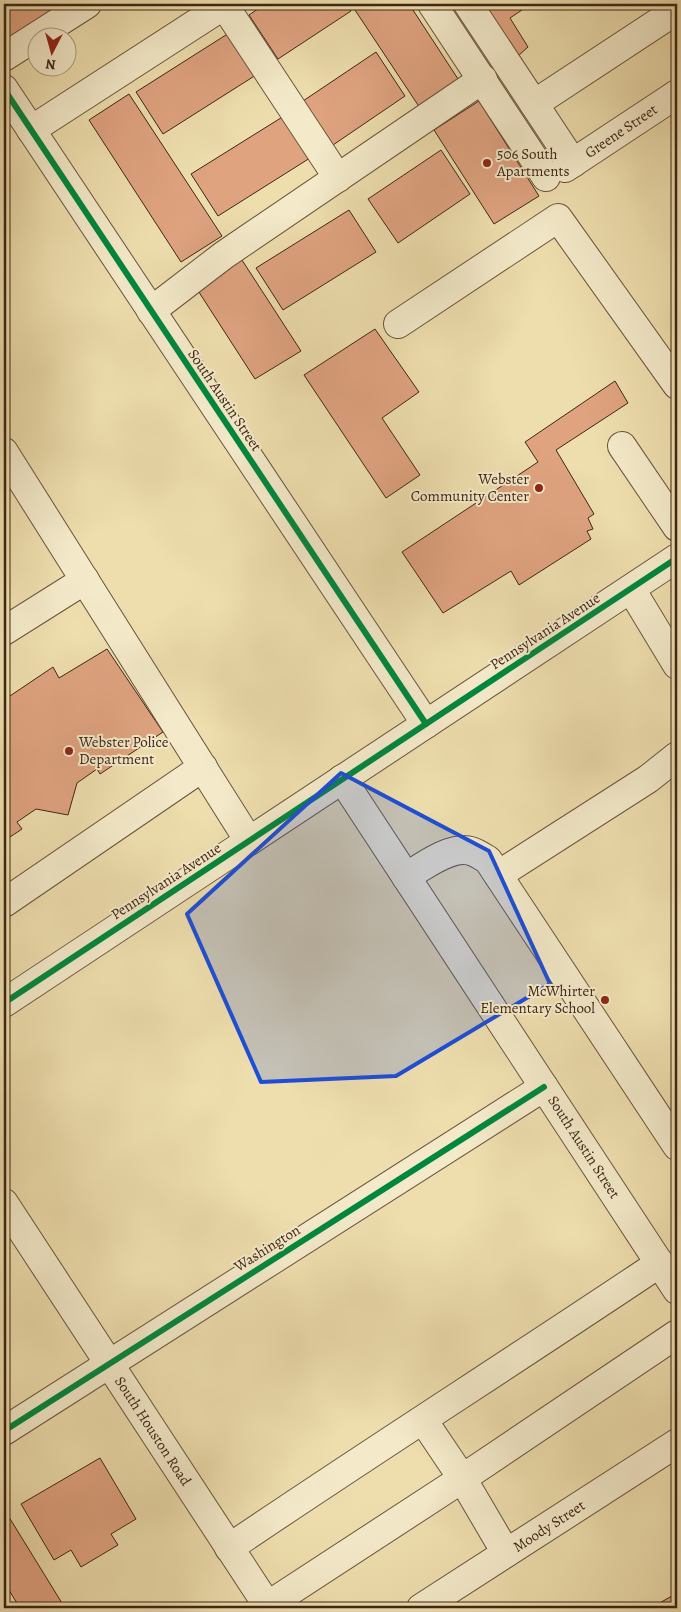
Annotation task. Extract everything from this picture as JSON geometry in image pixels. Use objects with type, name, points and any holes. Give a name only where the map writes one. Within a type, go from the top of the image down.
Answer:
[{"type":"street","points":[[4,57],[87,4]]},
{"type":"street","points":[[31,130],[225,4],[338,178]]},
{"type":"street","points":[[432,4],[483,79],[561,170]]},
{"type":"street","points":[[468,4],[534,104],[561,170]]},
{"type":"street","points":[[534,104],[677,10]]},
{"type":"street","points":[[151,311],[224,255],[483,79]]},
{"type":"street","name":"South Austin Street","points":[[4,90],[426,724]]},
{"type":"street","name":"Greene Street","points":[[561,170],[677,94]]},
{"type":"street","points":[[398,324],[558,218],[677,385]]},
{"type":"street","points":[[622,446],[677,527]]},
{"type":"street","points":[[4,452],[249,841]]},
{"type":"street","name":"Pennsylvania Avenue","points":[[4,1003],[677,558]]},
{"type":"street","points":[[4,631],[84,580]]},
{"type":"street","points":[[631,589],[677,665]]},
{"type":"street","points":[[498,875],[648,779],[677,756]]},
{"type":"street","points":[[4,903],[203,767]]},
{"type":"street","name":"South Austin Street","points":[[342,779],[677,1290]]},
{"type":"street","points":[[406,877],[435,859],[455,850],[470,850],[488,860],[677,1146]]},
{"type":"street","name":"Washington","points":[[4,1431],[544,1087]]},
{"type":"street","name":"South Houston Road","points":[[4,1203],[268,1607]]},
{"type":"street","points":[[230,1548],[660,1263]]},
{"type":"street","points":[[268,1607],[677,1334]]},
{"type":"street","points":[[423,1420],[462,1478],[506,1553]]},
{"type":"street","name":"Moody Street","points":[[421,1608],[677,1443]]},
{"type":"highlighted area","points":[[341,773],[489,851],[550,984],[396,1076],[261,1082],[187,914]]},
{"type":"building","points":[[4,4],[63,4],[8,39],[4,32]]},
{"type":"building","points":[[265,4],[346,4],[351,11],[278,59],[249,15]]},
{"type":"building","points":[[351,4],[409,4],[460,82],[420,108]]},
{"type":"building","points":[[480,4],[531,4],[510,18],[528,47],[518,56]]},
{"type":"building","points":[[229,33],[256,75],[163,134],[136,92]]},
{"type":"building","points":[[376,52],[405,96],[333,145],[303,101]]},
{"type":"building","points":[[129,94],[222,236],[181,262],[89,120]]},
{"type":"building","name":"506 South Apartments","points":[[479,101],[539,196],[494,224],[434,130]]},
{"type":"building","points":[[284,116],[310,158],[218,216],[191,174]]},
{"type":"building","points":[[441,150],[470,194],[398,243],[368,199]]},
{"type":"building","points":[[349,210],[376,252],[283,310],[256,268]]},
{"type":"building","points":[[240,257],[301,351],[255,379],[195,286]]},
{"type":"building","points":[[375,329],[419,392],[382,418],[420,475],[386,498],[304,375]]},
{"type":"building","name":"Webster Community Center","points":[[615,381],[628,403],[556,450],[594,514],[588,518],[593,529],[587,531],[591,539],[519,585],[511,571],[443,613],[402,552],[538,462],[525,442]]},
{"type":"building","name":"Webster Police Department","points":[[107,649],[163,732],[100,774],[97,769],[77,783],[68,815],[36,809],[17,822],[22,829],[4,841],[4,700],[53,667],[59,678]]},
{"type":"building","points":[[100,1458],[136,1519],[111,1534],[118,1545],[81,1567],[71,1550],[54,1560],[21,1504]]},
{"type":"building","points":[[4,1509],[65,1608],[20,1608],[4,1582]]},
{"type":"building","points":[[677,1593],[677,1608],[651,1608]]},
{"type":"cycle path","points":[[4,89],[426,724]]},
{"type":"cycle path","points":[[4,1003],[677,558]]},
{"type":"cycle path","points":[[4,1431],[544,1087]]},
{"type":"place","name":"506 South Apartments","points":[[487,163]]},
{"type":"place","name":"Webster Community Center","points":[[539,488]]},
{"type":"place","name":"Webster Police Department","points":[[69,751]]},
{"type":"place","name":"McWhirter Elementary School","points":[[605,1000]]}]
